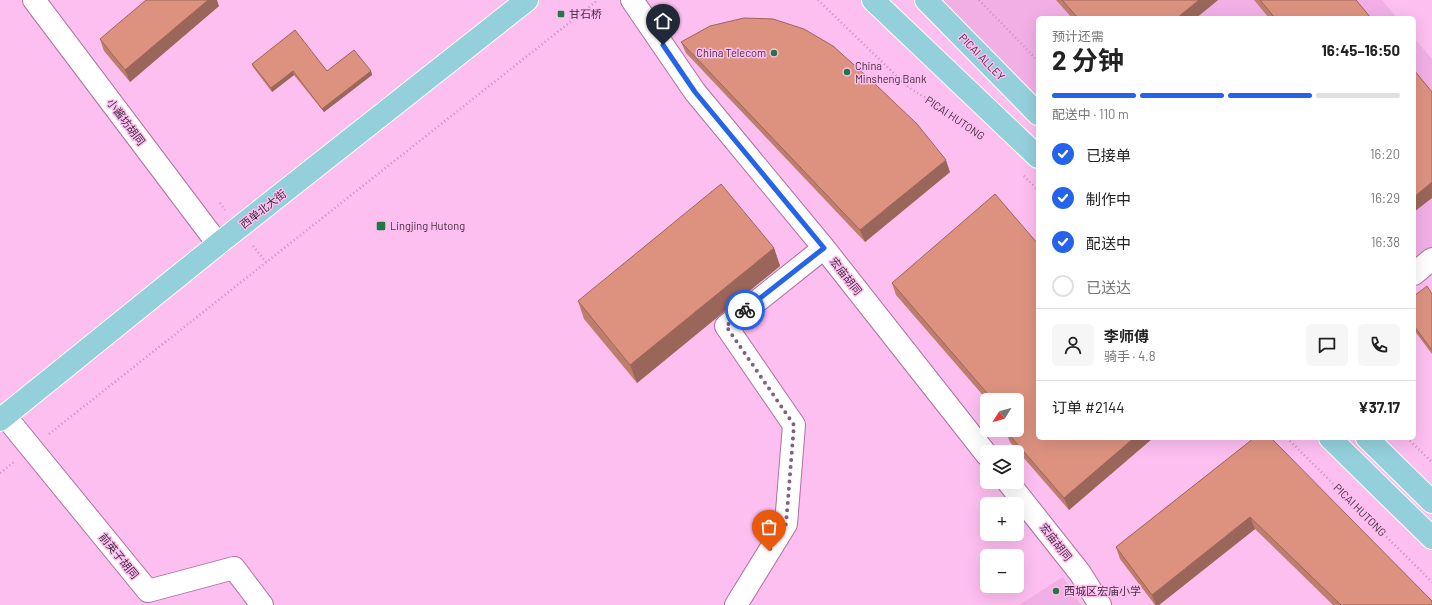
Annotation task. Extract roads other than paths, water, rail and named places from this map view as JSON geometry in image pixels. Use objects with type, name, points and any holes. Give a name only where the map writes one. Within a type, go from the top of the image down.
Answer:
[{"type":"main road","name":"西单北大街","points":[[3,418],[218,244],[527,0]]},
{"type":"main road","points":[[873,0],[1036,155]]},
{"type":"main road","name":"PICAI ALLEY","points":[[926,0],[1036,112]]},
{"type":"main road","points":[[1332,440],[1432,538]]},
{"type":"main road","points":[[1369,440],[1432,502]]},
{"type":"street","name":"小酱坊胡同","points":[[34,0],[218,244]]},
{"type":"street","name":"宏庙胡同","points":[[632,0],[695,92],[824,248],[980,446]]},
{"type":"street","points":[[736,605],[786,524],[794,425],[726,326],[824,248]]},
{"type":"street","points":[[1416,272],[1432,260]]},
{"type":"street","name":"前英子胡同","points":[[3,418],[31,448],[148,591],[234,568],[262,605]]},
{"type":"street","name":"宏庙胡同","points":[[1014,489],[1080,573],[1100,605]]},
{"type":"place","name":"甘石桥","points":[[561,14]]},
{"type":"place","name":"China Telecom","points":[[774,53]]},
{"type":"place","name":"China Minsheng Bank","points":[[847,72]]},
{"type":"place","name":"Lingjing Hutong","points":[[381,226]]},
{"type":"place","name":"西城区宏庙小学","points":[[1056,591]]}]
